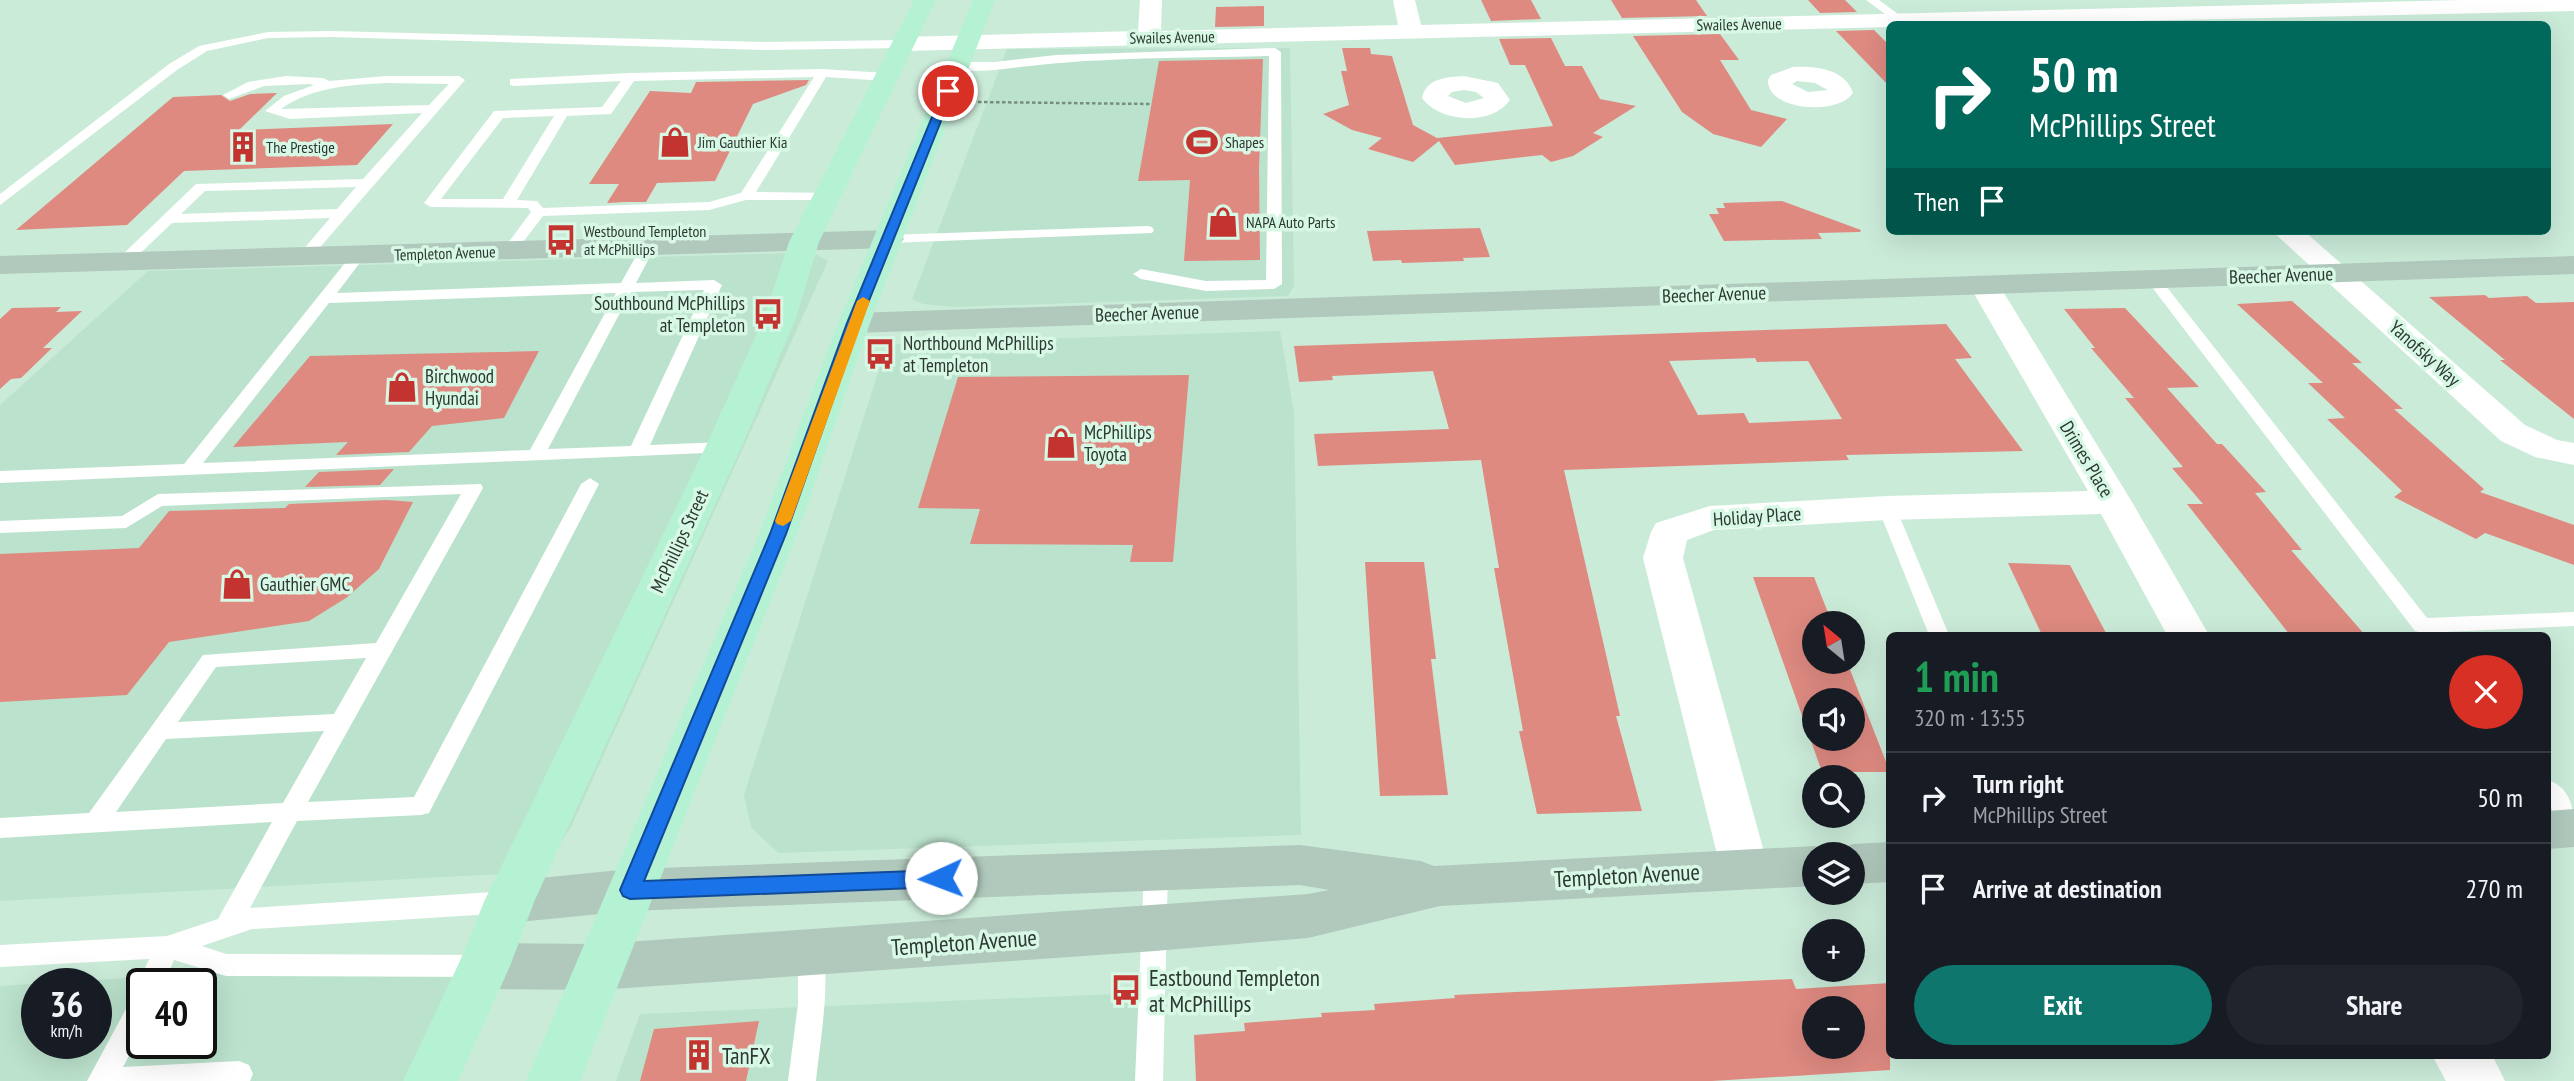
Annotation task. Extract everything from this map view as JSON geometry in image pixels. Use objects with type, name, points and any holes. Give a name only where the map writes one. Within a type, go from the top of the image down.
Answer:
[{"type":"main road","name":"McPhillips Street","points":[[430,1081],[484,966],[509,902],[723,448],[780,318],[804,242],[925,0]]},
{"type":"main road","points":[[553,1081],[778,534],[854,323],[984,0]]},
{"type":"street","points":[[1149,38],[1151,0]]},
{"type":"street","points":[[1404,0],[1411,32]]},
{"type":"street","points":[[2006,0],[2038,21]]},
{"type":"street","name":"Swailes Avenue","points":[[903,44],[962,54],[1149,38],[1411,32],[1454,57],[1758,23],[2038,21],[2352,4],[2574,4]]},
{"type":"street","points":[[2352,4],[2378,21]]},
{"type":"street","points":[[1758,23],[1802,73]]},
{"type":"street","name":"Yanofsky Way","points":[[2292,235],[2513,433],[2548,449],[2574,454]]},
{"type":"street","name":"Templeton Avenue","points":[[0,265],[889,239]]},
{"type":"street","name":"Beecher Avenue","points":[[854,323],[2574,265]]},
{"type":"street","name":"Drimes Place","points":[[1984,285],[2113,502],[2186,632]]},
{"type":"street","name":"Holiday Place","points":[[1745,870],[1663,558],[1670,532],[1710,518],[1887,508],[2113,502]]},
{"type":"street","points":[[2551,830],[2574,826]]},
{"type":"street","points":[[1865,863],[1886,862]]},
{"type":"street","name":"Templeton Avenue","points":[[509,902],[630,890],[1300,865],[1440,884],[1802,867]]},
{"type":"street","name":"Templeton Avenue","points":[[484,966],[598,967],[1308,916],[1440,884]]},
{"type":"street","points":[[2462,1059],[2478,1081]]},
{"type":"lane","points":[[1872,0],[1900,20]]},
{"type":"lane","points":[[0,201],[193,54],[203,48],[268,35],[330,34],[766,46],[903,44]]},
{"type":"lane","points":[[962,54],[995,66],[1056,59],[1275,52],[1274,284],[1206,286],[1141,274]]},
{"type":"lane","points":[[746,196],[822,73]]},
{"type":"lane","points":[[514,82],[822,73],[887,77]]},
{"type":"lane","points":[[539,212],[532,204],[431,203],[499,114],[606,111],[630,77]]},
{"type":"lane","points":[[229,95],[246,85],[273,79],[327,83],[459,80],[304,257]]},
{"type":"lane","points":[[327,83],[283,99],[271,111],[290,116],[433,109]]},
{"type":"lane","points":[[508,203],[563,112]]},
{"type":"lane","points":[[125,260],[201,187],[367,183]]},
{"type":"lane","points":[[539,212],[709,206],[746,196],[827,197]]},
{"type":"lane","points":[[509,251],[539,212]]},
{"type":"lane","points":[[167,219],[340,213]]},
{"type":"lane","points":[[889,239],[1147,230]]},
{"type":"lane","points":[[536,454],[648,247]]},
{"type":"lane","points":[[189,469],[358,256]]},
{"type":"lane","points":[[2153,279],[2426,631],[2574,619]]},
{"type":"lane","points":[[325,298],[714,285],[638,451]]},
{"type":"lane","points":[[0,477],[723,448]]},
{"type":"lane","points":[[0,828],[421,806],[590,484]]},
{"type":"lane","points":[[0,527],[126,522],[158,500],[474,488],[226,928]]},
{"type":"lane","points":[[1887,508],[1938,632]]},
{"type":"lane","points":[[95,823],[210,660],[382,650]]},
{"type":"lane","points":[[161,731],[342,722]]},
{"type":"lane","points":[[2551,793],[2574,826]]},
{"type":"lane","points":[[1149,1081],[1156,870]]},
{"type":"lane","points":[[0,956],[167,947],[252,918],[509,902]]},
{"type":"lane","points":[[167,947],[226,965],[484,966]]},
{"type":"lane","points":[[158,968],[167,947]]},
{"type":"lane","points":[[802,1081],[811,1004],[811,952]]},
{"type":"lane","points":[[101,1081],[126,1034]]},
{"type":"lane","points":[[111,1081],[239,1074],[236,1081]]},
{"type":"path","points":[[978,102],[1151,104]]},
{"type":"shaded area","points":[[1290,48],[1294,286],[1288,296],[953,307],[923,304],[912,299],[1007,49]]},
{"type":"shaded area","points":[[816,254],[828,261],[571,827],[551,857],[501,874],[0,901],[0,405],[148,271]]},
{"type":"shaded area","points":[[1280,331],[1294,412],[1301,835],[778,853],[751,827],[744,795],[887,344]]},
{"type":"shaded area","points":[[481,955],[423,1081],[0,1081],[0,986],[21,985],[21,1059],[112,1059],[112,979],[126,978],[126,1059],[217,1059],[217,972]]},
{"type":"shaded area","points":[[1139,993],[1137,1081],[616,1081],[640,1014]]},
{"type":"building","points":[[1481,0],[1531,0],[1541,19],[1491,21]]},
{"type":"building","points":[[1611,0],[1696,0],[1707,16],[1622,18]]},
{"type":"building","points":[[1808,0],[1845,0],[1857,12],[1820,13]]},
{"type":"building","points":[[1264,6],[1264,26],[1215,27],[1216,7]]},
{"type":"building","points":[[1874,30],[1886,42],[1886,83],[1836,31]]},
{"type":"building","points":[[1720,34],[1739,60],[1720,60],[1751,110],[1787,119],[1761,147],[1713,134],[1682,112],[1633,36]]},
{"type":"building","points":[[1551,38],[1565,66],[1582,66],[1600,99],[1636,106],[1593,133],[1603,137],[1573,156],[1551,162],[1542,155],[1455,165],[1439,141],[1413,162],[1368,149],[1382,138],[1352,130],[1323,114],[1349,105],[1341,71],[1347,71],[1342,48],[1370,48],[1371,54],[1392,56],[1413,125],[1437,138],[1553,126],[1525,65],[1510,65],[1499,39]]},
{"type":"building","name":"Shapes","points":[[1263,59],[1259,168],[1260,260],[1184,261],[1190,180],[1138,181],[1159,61]]},
{"type":"building","name":"Jim Gauthier Kia","points":[[809,80],[806,85],[753,104],[715,181],[657,183],[646,202],[607,203],[619,184],[589,184],[650,91],[691,93],[696,82]]},
{"type":"building","name":"The Prestige","points":[[277,93],[239,130],[393,124],[357,165],[184,171],[127,225],[16,230],[173,97],[221,95],[230,101],[250,94]]},
{"type":"building","points":[[1782,201],[1861,230],[1818,233],[1822,239],[1724,241],[1709,214],[1719,214],[1716,208],[1725,208],[1723,203]]},
{"type":"building","points":[[1480,228],[1490,257],[1463,258],[1464,261],[1402,263],[1401,260],[1373,261],[1367,231]]},
{"type":"building","points":[[2485,295],[2489,298],[2527,296],[2536,303],[2574,302],[2574,419],[2500,360],[2505,360],[2429,297]]},
{"type":"building","points":[[2292,301],[2362,363],[2352,363],[2403,409],[2394,409],[2484,489],[2480,492],[2574,525],[2574,565],[2485,533],[2476,539],[2394,497],[2402,491],[2327,419],[2345,418],[2308,383],[2323,383],[2237,304]]},
{"type":"building","points":[[61,307],[56,312],[82,311],[43,348],[52,348],[21,378],[11,379],[0,389],[0,319],[12,308]]},
{"type":"building","points":[[2125,308],[2199,387],[2167,388],[2217,444],[2222,444],[2266,492],[2255,493],[2302,550],[2291,550],[2362,632],[2288,632],[2187,504],[2203,504],[2172,468],[2183,467],[2125,398],[2134,398],[2091,348],[2095,348],[2064,309]]},
{"type":"building","points":[[1946,324],[1972,358],[1955,359],[2023,451],[1846,455],[1849,460],[1564,470],[1620,716],[1616,716],[1642,811],[1537,814],[1519,731],[1523,731],[1494,568],[1499,568],[1481,460],[1318,466],[1314,434],[1449,429],[1433,371],[1332,376],[1333,380],[1299,382],[1294,346]],"holes":[[[1755,358],[1757,362],[1808,361],[1842,419],[1749,423],[1744,413],[1698,415],[1669,361]]]},
{"type":"building","name":"Birchwood Hyundai","points":[[539,351],[504,418],[432,426],[409,452],[336,455],[348,442],[233,447],[310,356]]},
{"type":"building","name":"McPhillips Toyota","points":[[1189,375],[1173,562],[1130,562],[1133,545],[970,544],[980,509],[918,508],[958,377]]},
{"type":"building","points":[[394,469],[380,485],[305,487],[319,472]]},
{"type":"building","name":"Gauthier GMC","points":[[387,500],[413,502],[379,569],[346,598],[309,621],[169,642],[127,695],[0,702],[0,554],[139,548],[169,511],[285,508],[289,504]]},
{"type":"building","points":[[1365,562],[1424,562],[1436,659],[1431,659],[1448,795],[1380,796]]},
{"type":"building","points":[[2008,563],[2070,565],[2105,632],[2041,632]]},
{"type":"building","points":[[1753,577],[1814,577],[1827,611],[1802,611],[1802,674],[1852,674],[1857,688],[1802,688],[1802,715]]},
{"type":"building","points":[[1865,708],[1886,762],[1886,772],[1865,772],[1865,765],[1820,765],[1815,751],[1865,751]]},
{"type":"building","points":[[1792,979],[1796,989],[1886,983],[1886,1059],[1890,1059],[1890,1070],[1712,1081],[1196,1081],[1194,1035],[1245,1031],[1244,1023],[1322,1017],[1321,1013],[1375,1010],[1374,1004],[1455,998],[1454,995]]},
{"type":"building","name":"TanFX","points":[[759,1021],[746,1081],[640,1081],[654,1029]]},
{"type":"slow traffic","points":[[783,521],[863,301]]},
{"type":"place","name":"Jim Gauthier Kia","points":[[675,142]]},
{"type":"place","name":"Shapes","points":[[1202,142]]},
{"type":"place","name":"The Prestige","points":[[243,147]]},
{"type":"place","name":"NAPA Auto Parts","points":[[1223,222]]},
{"type":"place","name":"Westbound Templeton at McPhillips","points":[[561,240]]},
{"type":"place","name":"Southbound McPhillips at Templeton","points":[[768,314]]},
{"type":"place","name":"Northbound McPhillips at Templeton","points":[[880,354]]},
{"type":"place","name":"Birchwood Hyundai","points":[[402,387]]},
{"type":"place","name":"McPhillips Toyota","points":[[1061,443]]},
{"type":"place","name":"Gauthier GMC","points":[[237,584]]},
{"type":"place","name":"Eastbound Templeton at McPhillips","points":[[1126,990]]},
{"type":"place","name":"TanFX","points":[[699,1055]]},
{"type":"route","points":[[941,878],[630,890],[778,534],[854,323],[948,91]]}]
